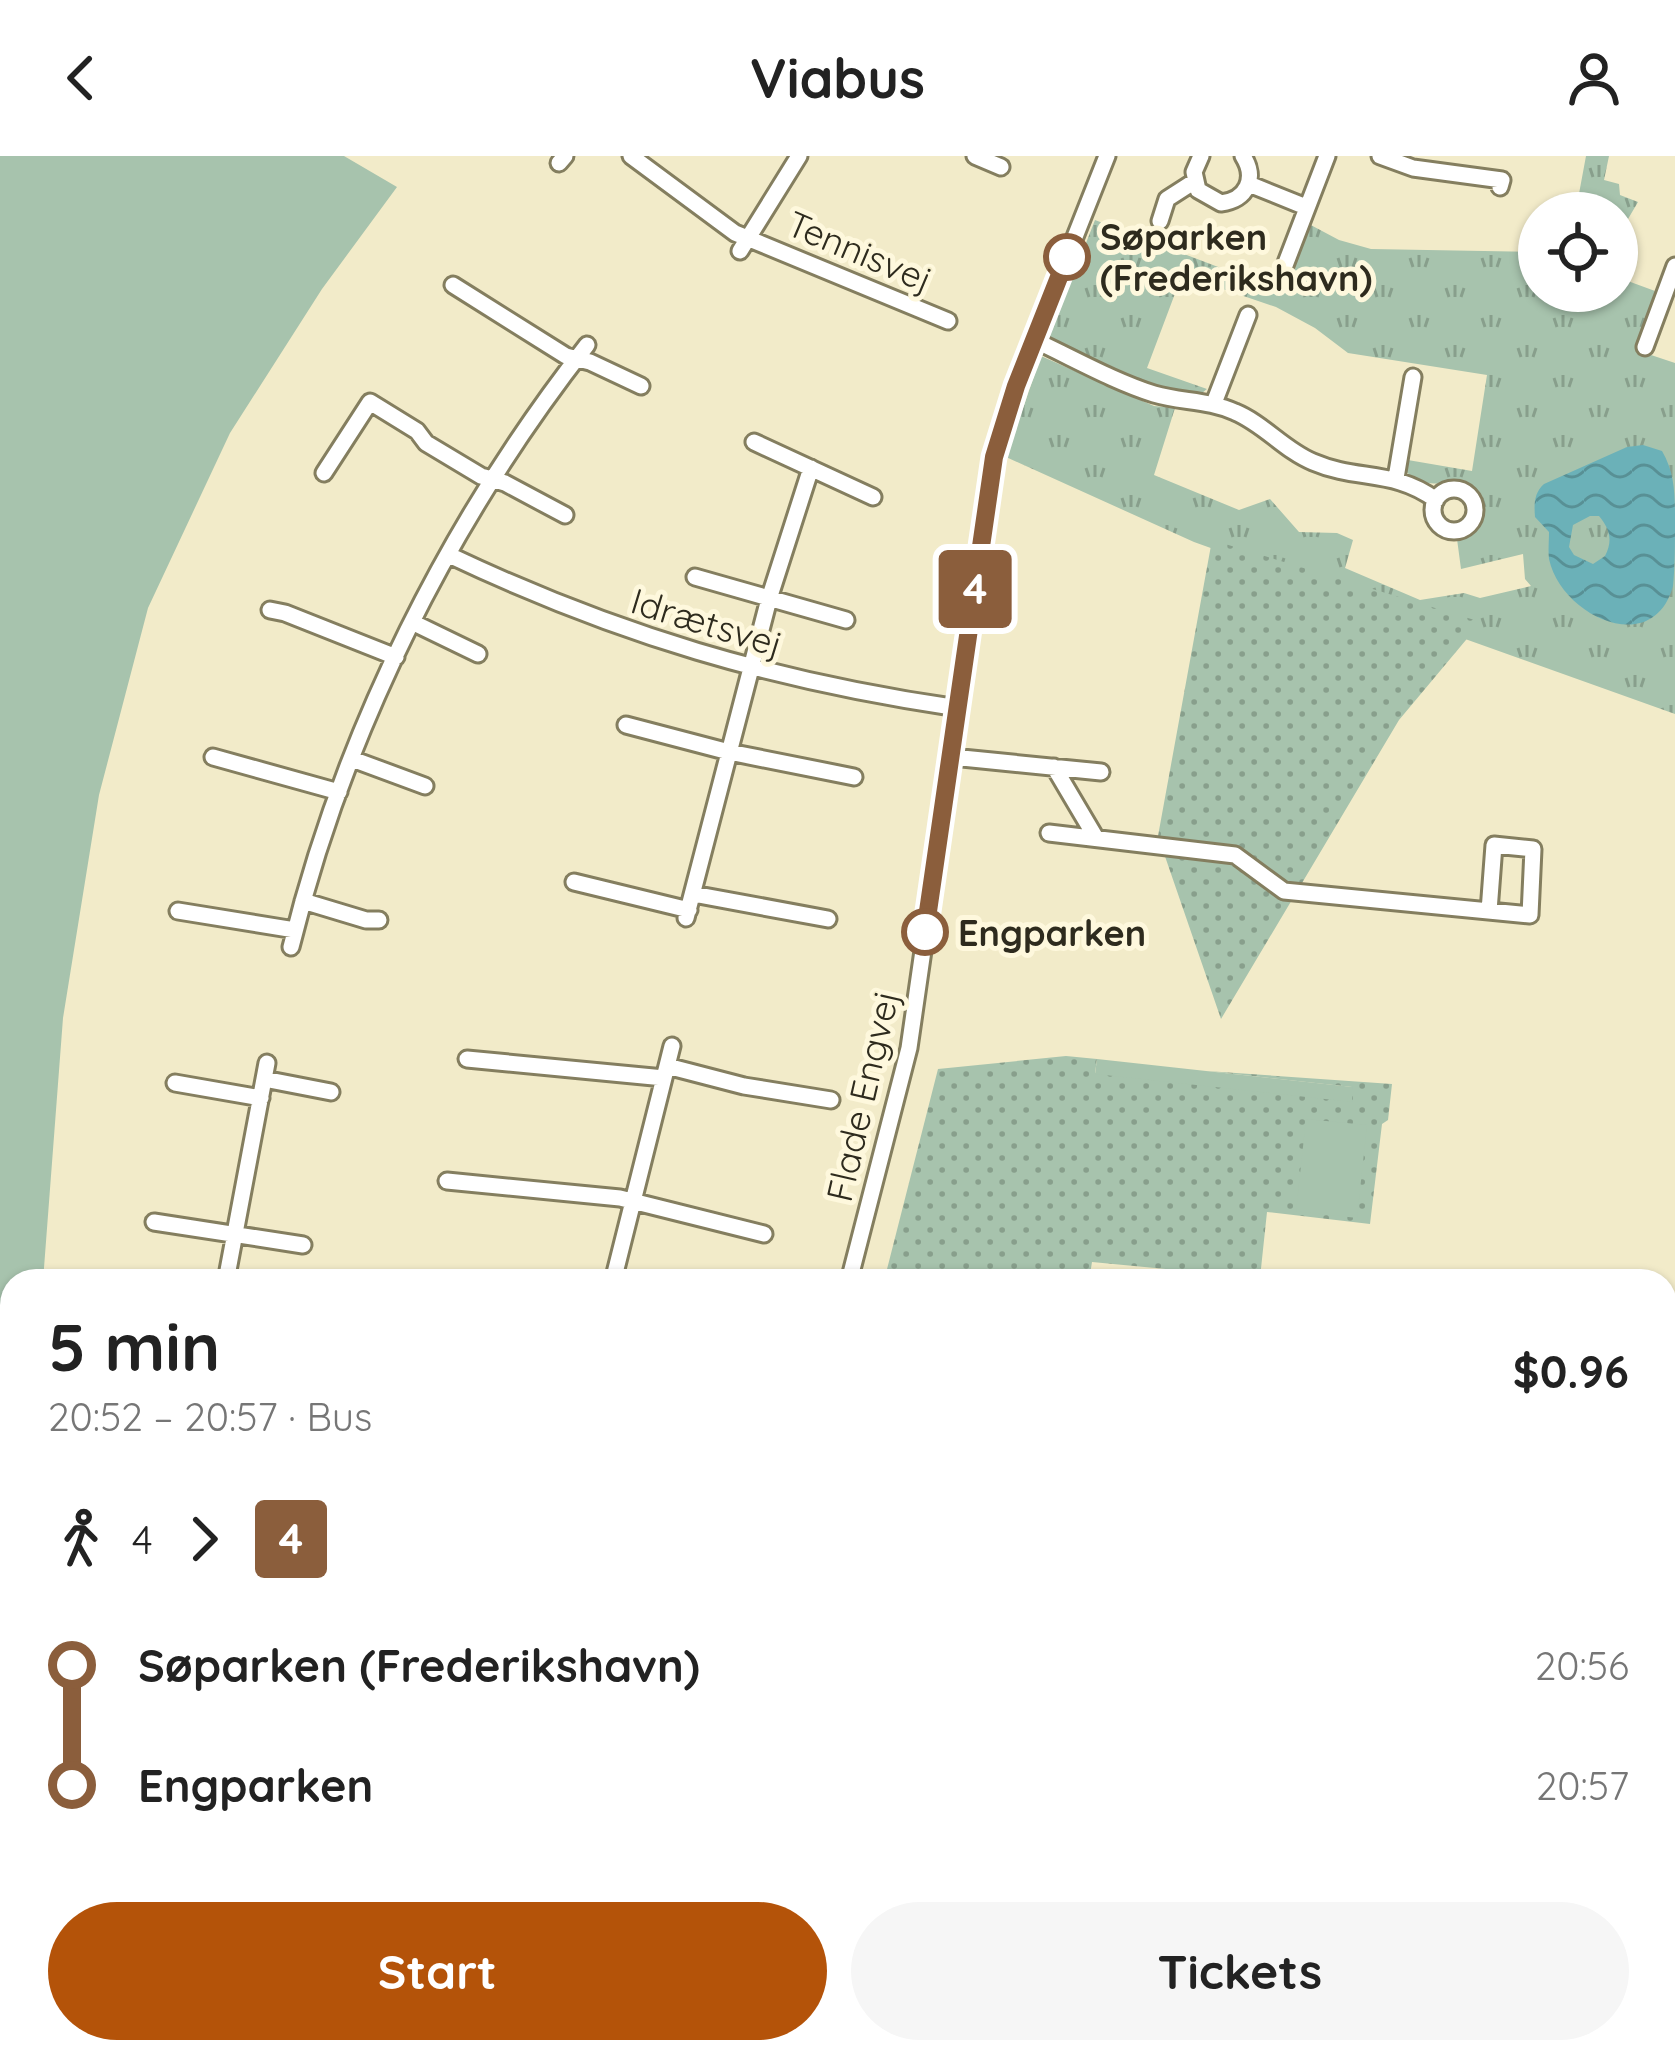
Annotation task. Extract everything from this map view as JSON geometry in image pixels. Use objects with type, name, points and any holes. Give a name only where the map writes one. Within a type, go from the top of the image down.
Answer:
[{"type":"street","name":"Tennisvej","points":[[631,156],[744,244],[947,321]]},
{"type":"street","name":"Tennisvej","points":[[744,244],[799,156]]},
{"type":"street","points":[[975,156],[1001,166]]},
{"type":"street","name":"Flade Engvej","points":[[852,1269],[909,1048],[994,457],[1034,340],[1107,156]]},
{"type":"street","points":[[1160,221],[1167,199],[1195,181],[1201,156]]},
{"type":"street","points":[[1195,181],[1204,196],[1221,203],[1238,199],[1249,184],[1250,167],[1243,156]]},
{"type":"street","points":[[1279,281],[1327,156]]},
{"type":"street","points":[[1381,156],[1413,168],[1502,180],[1500,187]]},
{"type":"street","points":[[1249,184],[1306,207]]},
{"type":"street","points":[[1645,347],[1673,275]]},
{"type":"street","points":[[454,285],[566,356],[582,352],[640,386]]},
{"type":"street","points":[[1214,403],[1248,315]]},
{"type":"street","points":[[1034,340],[1149,393],[1214,403],[1251,419],[1280,444],[1313,462],[1335,470],[1396,478],[1415,484],[1436,500]]},
{"type":"street","points":[[178,911],[293,939],[339,791],[396,657],[493,479],[582,352]]},
{"type":"street","points":[[1396,478],[1413,377]]},
{"type":"street","points":[[324,473],[370,402],[481,476],[565,515]]},
{"type":"street","points":[[754,442],[873,497]]},
{"type":"street","points":[[689,908],[769,598],[811,469]]},
{"type":"street","name":"Idrætsvej","points":[[449,555],[603,622],[751,670],[958,709]]},
{"type":"street","points":[[695,577],[846,620]]},
{"type":"street","points":[[270,610],[396,657]]},
{"type":"street","points":[[414,623],[478,654]]},
{"type":"street","points":[[626,725],[854,778]]},
{"type":"street","points":[[952,757],[1101,772]]},
{"type":"street","points":[[213,758],[339,791]]},
{"type":"street","points":[[352,759],[425,786]]},
{"type":"street","points":[[1054,767],[1096,838]]},
{"type":"street","points":[[1049,833],[1235,854],[1284,891],[1489,911],[1530,915],[1533,849],[1494,845],[1489,911]]},
{"type":"street","points":[[574,882],[689,908],[828,919]]},
{"type":"street","points":[[304,902],[379,920]]},
{"type":"street","points":[[616,1269],[672,1046]]},
{"type":"street","points":[[467,1059],[666,1072],[831,1100]]},
{"type":"street","points":[[228,1269],[266,1071],[331,1092]]},
{"type":"street","points":[[175,1083],[260,1098]]},
{"type":"street","points":[[447,1181],[634,1202],[764,1234]]},
{"type":"street","points":[[154,1222],[304,1245]]},
{"type":"green space","points":[[0,156],[344,156],[397,187],[322,289],[230,433],[148,608],[99,795],[63,1018],[44,1269],[0,1269]]},
{"type":"green space","points":[[1586,156],[1609,156],[1604,180],[1619,184],[1620,192],[1579,192]]},
{"type":"green space","points":[[1095,220],[1281,291],[1307,223],[1339,240],[1371,249],[1518,252],[1518,312],[1638,312],[1638,285],[1655,291],[1638,343],[1651,355],[1675,363],[1675,714],[1194,542],[1006,457],[1041,356],[1154,406],[1175,408],[1154,475],[1239,510],[1270,499],[1299,532],[1337,533],[1353,540],[1345,568],[1420,600],[1464,593],[1480,598],[1531,586],[1525,579],[1523,554],[1461,569],[1457,539],[1479,521],[1482,508],[1477,493],[1458,482],[1419,481],[1401,463],[1402,459],[1472,471],[1487,375],[1348,353],[1276,307],[1182,275],[1147,368],[1207,389],[1202,393],[1152,387],[1048,340]]},
{"type":"green space","name":"Engparken","points":[[1212,540],[1481,622],[1399,720],[1221,1019],[1158,836]]},
{"type":"green space","points":[[1066,1056],[1097,1059],[1095,1073],[1352,1101],[1352,1087],[1207,1071],[1392,1084],[1388,1120],[1382,1124],[1370,1224],[1267,1212],[1261,1269],[1166,1269],[1092,1262],[1091,1269],[887,1269],[938,1069]]},
{"type":"green space","points":[[1097,1059],[1353,1087],[1352,1102],[1095,1074]]},
{"type":"green space","points":[[1306,1119],[1367,1125],[1357,1218],[1296,1211]]},
{"type":"water","points":[[1643,445],[1662,451],[1672,476],[1675,511],[1673,586],[1662,608],[1647,621],[1628,625],[1588,612],[1571,598],[1549,559],[1549,532],[1535,517],[1536,495],[1544,484],[1627,447]],"holes":[[[1599,516],[1610,540],[1605,556],[1593,564],[1574,555],[1569,547],[1573,525]]]},
{"type":"bus line","name":"4","points":[[925,932],[994,457],[1016,386],[1067,257]]},
{"type":"place","name":"Søparken (Frederikshavn)","points":[[1067,257]]},
{"type":"place","name":"Engparken","points":[[925,932]]}]
